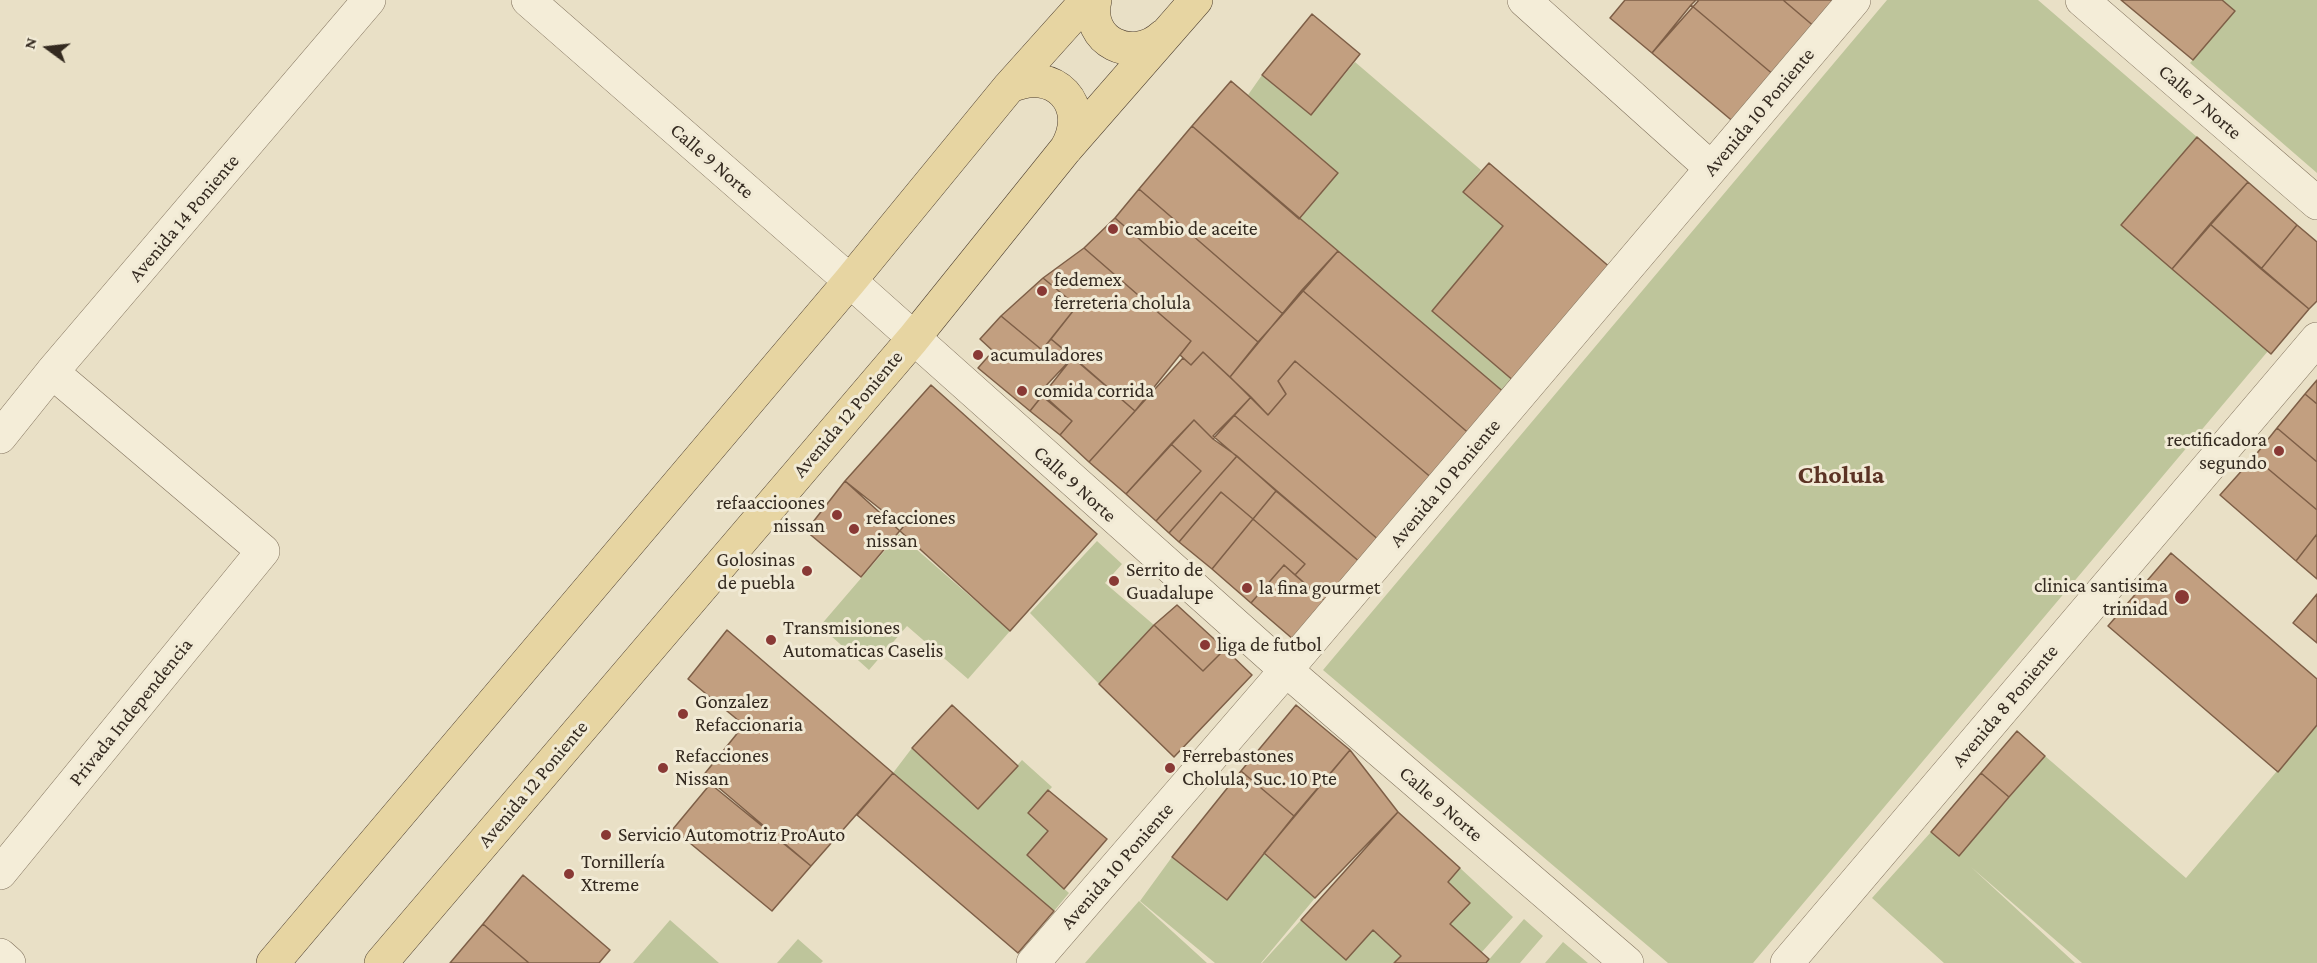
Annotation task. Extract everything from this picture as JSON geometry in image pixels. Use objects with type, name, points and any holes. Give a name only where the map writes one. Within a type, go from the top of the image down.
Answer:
[{"type":"main road","points":[[273,963],[850,281],[1009,87],[1088,0]]},
{"type":"main road","points":[[1095,0],[1094,17],[1098,29],[1106,39],[1117,46],[1130,50],[1143,49],[1155,43],[1165,34]]},
{"type":"main road","name":"Avenida 12 Poniente","points":[[381,963],[913,339],[1065,150],[1196,0]]},
{"type":"main road","points":[[1009,87],[1022,81],[1036,79],[1050,82],[1061,90],[1070,101],[1075,113],[1075,126],[1065,150]]},
{"type":"street","name":"Avenida 14 Poniente","points":[[0,437],[52,372],[369,0]]},
{"type":"street","name":"Calle 9 Norte","points":[[528,0],[850,281],[1286,670],[1627,963]]},
{"type":"street","points":[[1524,0],[1711,168]]},
{"type":"street","name":"Avenida 10 Poniente","points":[[1033,963],[1286,670],[1854,0]]},
{"type":"street","name":"Calle 7 Norte","points":[[2082,0],[2317,204]]},
{"type":"street","name":"Avenida 8 Poniente","points":[[1786,963],[2317,339]]},
{"type":"street","name":"Privada Independencia","points":[[0,873],[263,551],[52,372]]},
{"type":"street","points":[[0,956],[9,963]]},
{"type":"green space","points":[[1887,0],[2038,0],[2197,137],[2121,225],[2268,351],[1753,963],[1668,963],[1323,670]]},
{"type":"green space","points":[[2221,0],[2317,0],[2317,173],[2190,63],[2234,12]]},
{"type":"green space","points":[[1355,62],[1481,170],[1463,192],[1503,226],[1432,311],[1515,382],[1506,394],[1300,219],[1338,173],[1248,95],[1262,75],[1311,115]]},
{"type":"green space","points":[[899,534],[1010,631],[968,679],[907,626],[869,670],[820,626]]},
{"type":"green space","points":[[1097,541],[1122,564],[1105,583],[1154,625],[1099,684],[1030,613]]},
{"type":"green space","points":[[2317,724],[2317,963],[2082,963],[1971,867],[2075,963],[1944,963],[1872,898],[1931,832],[1959,856],[2045,756],[2186,878]]},
{"type":"green space","points":[[912,748],[978,809],[1022,760],[1052,787],[1029,812],[1048,831],[1027,855],[1069,893],[1054,911],[893,773]]},
{"type":"green space","points":[[1264,854],[1315,898],[1261,963],[1215,963],[1140,901],[1172,857],[1227,899]]},
{"type":"green space","points":[[1460,868],[1513,917],[1481,953],[1450,924],[1470,903],[1448,882]]},
{"type":"green space","points":[[1139,901],[1207,963],[1085,963]]},
{"type":"green space","points":[[1524,919],[1543,936],[1520,963],[1486,963]]},
{"type":"green space","points":[[670,920],[719,963],[633,963]]},
{"type":"green space","points":[[1301,920],[1346,960],[1373,930],[1401,956],[1394,963],[1262,963]]},
{"type":"green space","points":[[798,939],[823,961],[821,963],[777,963]]},
{"type":"green space","points":[[1563,942],[1588,963],[1545,963]]},
{"type":"building","points":[[1625,0],[1699,0],[1652,53],[1610,18]]},
{"type":"building","points":[[1696,0],[1783,0],[1816,28],[1775,76],[1691,5]]},
{"type":"building","points":[[1783,0],[1840,0],[1816,28]]},
{"type":"building","points":[[2121,0],[2222,0],[2235,11],[2193,60]]},
{"type":"building","points":[[1691,5],[1775,76],[1736,124],[1652,53]]},
{"type":"building","points":[[1312,14],[1360,54],[1311,115],[1262,75]]},
{"type":"building","points":[[1231,81],[1338,173],[1299,219],[1192,126]]},
{"type":"building","points":[[1192,126],[1338,251],[1283,314],[1139,189]]},
{"type":"building","points":[[2197,137],[2248,182],[2172,269],[2121,225]]},
{"type":"building","points":[[1489,163],[1612,269],[1515,382],[1432,311],[1503,226],[1463,192]]},
{"type":"building","points":[[2248,182],[2297,225],[2261,269],[2210,224]]},
{"type":"building","points":[[1139,189],[1283,314],[1258,342],[1115,218]]},
{"type":"building","points":[[1115,218],[1258,342],[1230,377],[1203,352],[1191,365],[1180,355],[1191,341],[1084,248]]},
{"type":"building","points":[[2210,224],[2309,309],[2271,354],[2172,269]]},
{"type":"building","points":[[2297,225],[2317,242],[2317,301],[2309,309],[2261,269]]},
{"type":"building","points":[[1084,248],[1191,341],[1135,411],[1051,339],[1077,306],[1043,278]]},
{"type":"building","points":[[1338,251],[1506,394],[1472,436],[1302,290]]},
{"type":"building","points":[[1043,278],[1077,306],[1042,350],[1001,316]]},
{"type":"building","points":[[1302,290],[1472,436],[1434,480],[1295,361],[1278,381],[1286,394],[1268,415],[1230,377]]},
{"type":"building","points":[[1001,316],[1042,350],[1051,339],[1073,357],[1030,411],[978,368],[993,351],[980,339]]},
{"type":"building","points":[[1203,352],[1251,397],[1213,439],[1194,420],[1126,494],[1089,462],[1183,358],[1191,365]]},
{"type":"building","points":[[1073,357],[1135,411],[1089,462],[1060,435],[1072,421],[1040,392]]},
{"type":"building","points":[[1295,361],[1434,480],[1380,541],[1234,415],[1251,397],[1268,415],[1286,394],[1278,381]]},
{"type":"building","points":[[2317,380],[2317,404],[2305,394]]},
{"type":"building","points":[[931,385],[1097,534],[1010,631],[845,481]]},
{"type":"building","points":[[2305,394],[2317,404],[2317,462],[2277,428]]},
{"type":"building","points":[[1042,396],[1072,421],[1060,435],[1030,411]]},
{"type":"building","points":[[1234,415],[1380,541],[1361,563],[1213,436]]},
{"type":"building","points":[[1194,420],[1213,439],[1237,456],[1169,533],[1156,521],[1201,471],[1171,444]]},
{"type":"building","points":[[2277,428],[2317,462],[2317,510],[2254,457]]},
{"type":"building","points":[[1171,444],[1201,471],[1156,521],[1126,494]]},
{"type":"building","points":[[1237,456],[1276,491],[1253,519],[1221,492],[1179,542],[1169,533]]},
{"type":"building","points":[[2254,457],[2317,510],[2317,534],[2296,561],[2220,495]]},
{"type":"building","name":"refacciones nissan","points":[[845,481],[903,527],[861,577],[806,531]]},
{"type":"building","points":[[1276,491],[1361,563],[1327,603],[1295,575],[1305,564],[1253,519]]},
{"type":"building","points":[[1221,492],[1253,519],[1212,569],[1179,542]]},
{"type":"building","points":[[1253,519],[1305,564],[1295,575],[1284,565],[1251,603],[1212,569]]},
{"type":"building","points":[[2317,534],[2317,579],[2296,561]]},
{"type":"building","points":[[2171,553],[2317,679],[2317,725],[2278,772],[2108,626]]},
{"type":"building","points":[[1284,565],[1327,603],[1294,640],[1251,603]]},
{"type":"building","points":[[2317,594],[2317,643],[2293,623]]},
{"type":"building","points":[[1177,605],[1225,649],[1203,671],[1154,625]]},
{"type":"building","points":[[1154,625],[1203,671],[1225,649],[1252,675],[1174,757],[1099,684]]},
{"type":"building","points":[[727,630],[893,773],[811,866],[702,777],[744,725],[688,679]]},
{"type":"building","points":[[952,705],[1018,766],[978,809],[912,748]]},
{"type":"building","points":[[1296,705],[1350,750],[1294,816],[1241,771]]},
{"type":"building","points":[[2017,731],[2045,756],[2009,797],[1981,773]]},
{"type":"building","points":[[1350,750],[1398,812],[1315,898],[1264,853]]},
{"type":"building","points":[[1241,771],[1294,816],[1227,900],[1172,857]]},
{"type":"building","points":[[893,773],[1054,911],[1018,953],[857,815]]},
{"type":"building","points":[[1981,773],[2009,797],[1959,856],[1931,832]]},
{"type":"building","points":[[712,782],[811,866],[772,911],[673,829]]},
{"type":"building","points":[[1048,790],[1107,839],[1064,889],[1027,855],[1048,831],[1028,813]]},
{"type":"building","points":[[1398,812],[1460,868],[1448,882],[1470,903],[1450,924],[1489,959],[1486,963],[1394,963],[1401,956],[1373,930],[1346,960],[1301,920]]},
{"type":"building","points":[[523,875],[610,950],[599,963],[529,963],[483,924]]},
{"type":"building","points":[[483,924],[529,963],[450,963]]},
{"type":"place","name":"cambio de aceite","points":[[1113,229]]},
{"type":"place","name":"fedemex ferreteria cholula","points":[[1042,291]]},
{"type":"place","name":"acumuladores","points":[[978,355]]},
{"type":"place","name":"comida corrida","points":[[1022,391]]},
{"type":"place","name":"rectificadora segundo","points":[[2279,451]]},
{"type":"place","name":"refaaccioones nissan","points":[[837,515]]},
{"type":"place","name":"refacciones nissan","points":[[854,529]]},
{"type":"place","name":"Golosinas de puebla","points":[[807,571]]},
{"type":"place","name":"Serrito de Guadalupe","points":[[1114,581]]},
{"type":"place","name":"la fina gourmet","points":[[1247,588]]},
{"type":"place","name":"clinica santisima trinidad","points":[[2182,597]]},
{"type":"place","name":"Transmisiones Automaticas Caselis","points":[[771,640]]},
{"type":"place","name":"liga de futbol","points":[[1205,645]]},
{"type":"place","name":"Gonzalez Refaccionaria","points":[[683,714]]},
{"type":"place","name":"Refacciones Nissan","points":[[663,768]]},
{"type":"place","name":"Ferrebastones Cholula, Suc. 10 Pte","points":[[1170,768]]},
{"type":"place","name":"Servicio Automotriz ProAuto","points":[[606,835]]},
{"type":"place","name":"Tornillería Xtreme","points":[[569,874]]},
{"type":"district","name":"Cholula","points":[[1841,475]]}]
